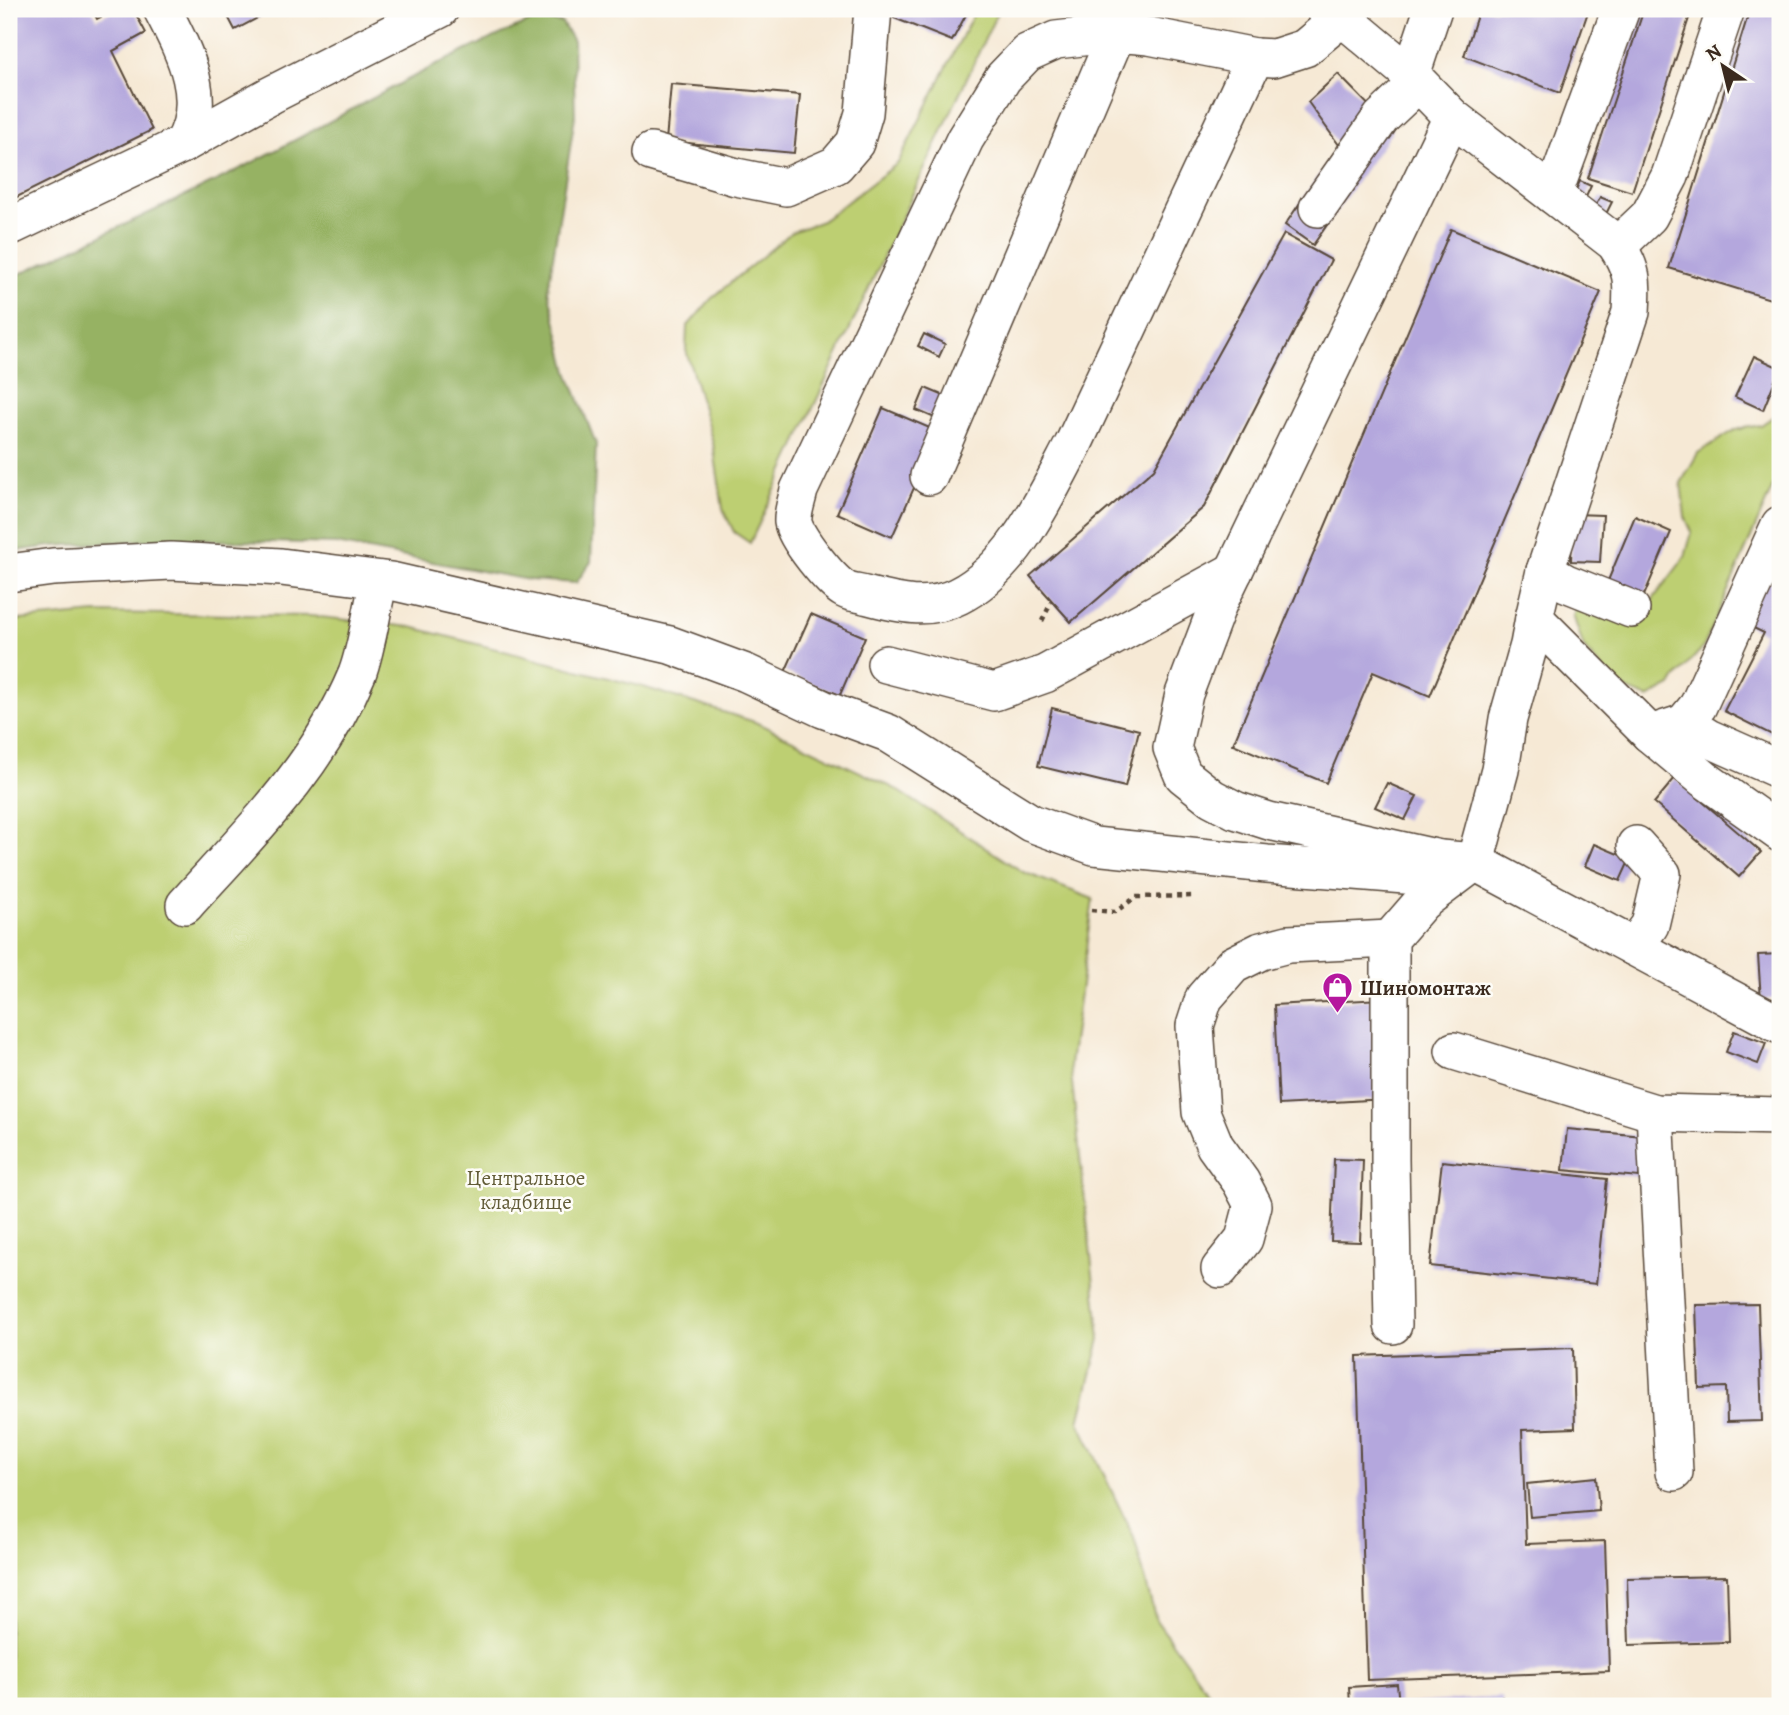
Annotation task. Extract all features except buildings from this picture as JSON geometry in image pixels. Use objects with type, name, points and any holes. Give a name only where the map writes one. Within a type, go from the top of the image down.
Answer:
[{"type":"lane","points":[[162,9],[189,67],[195,96],[190,133],[183,144]]},
{"type":"lane","points":[[9,227],[183,144],[271,95],[440,9]]},
{"type":"lane","points":[[650,152],[736,177],[786,187],[836,165],[855,143],[864,113],[873,9]]},
{"type":"lane","points":[[1318,208],[1381,118],[1414,79],[1433,9]]},
{"type":"lane","points":[[1553,195],[1620,9]]},
{"type":"lane","points":[[1615,243],[1629,235],[1649,216],[1670,176],[1726,9]]},
{"type":"lane","points":[[1255,57],[1073,445],[1040,507],[1009,553],[982,580],[958,597],[930,605],[902,605],[844,590],[806,550],[793,523],[799,491],[965,139],[1003,78],[1027,53],[1056,40],[1117,33],[1274,58],[1306,48],[1340,12],[1452,117],[1615,243],[1626,259],[1633,280],[1631,312],[1545,570],[1530,645],[1508,719],[1500,770],[1457,860],[1390,939],[1393,1325]]},
{"type":"lane","points":[[929,476],[1117,33]]},
{"type":"lane","points":[[1452,117],[1218,604],[1184,694],[1172,748],[1183,775],[1212,798],[1269,821],[1457,860],[1634,947],[1780,1025]]},
{"type":"lane","points":[[1667,728],[1698,706],[1780,525]]},
{"type":"lane","points":[[9,573],[53,567],[171,561],[281,567],[379,580],[670,645],[733,668],[823,709],[888,733],[1031,822],[1094,846],[1405,875],[1457,860]]},
{"type":"lane","points":[[1545,570],[1566,583],[1631,608]]},
{"type":"lane","points":[[886,664],[994,692],[1045,674],[1234,571]]},
{"type":"lane","points":[[185,905],[286,793],[323,743],[358,672],[379,580]]},
{"type":"lane","points":[[1534,618],[1667,728],[1704,779],[1780,833]]},
{"type":"lane","points":[[1667,728],[1708,738],[1780,770]]},
{"type":"lane","points":[[1634,947],[1650,925],[1662,874],[1636,845]]},
{"type":"lane","points":[[1220,1269],[1244,1239],[1253,1205],[1241,1182],[1215,1146],[1201,1112],[1195,1026],[1204,998],[1233,965],[1261,951],[1287,943],[1390,939]]},
{"type":"lane","points":[[1454,1051],[1655,1113],[1780,1116]]},
{"type":"lane","points":[[1655,1113],[1674,1472]]},
{"type":"path","points":[[1042,621],[1052,601]]},
{"type":"green space","points":[[976,9],[999,9],[750,543],[734,532],[723,509],[713,443],[686,350],[687,327],[711,299],[792,232],[822,221],[898,163]]},
{"type":"green space","points":[[537,19],[562,23],[573,41],[575,116],[548,290],[568,372],[596,444],[591,562],[576,583],[529,580],[336,544],[168,539],[51,546],[9,552],[9,279],[206,186],[422,72]]},
{"type":"green space","points":[[1780,412],[1780,470],[1704,646],[1671,686],[1648,698],[1616,685],[1584,648],[1573,615],[1576,609],[1593,608],[1634,624],[1685,557],[1692,532],[1685,517],[1681,483],[1698,453],[1735,430],[1761,425]]},
{"type":"green space","name":"Центральное кладбище","points":[[95,613],[311,616],[411,627],[643,687],[755,722],[896,789],[1023,872],[1093,899],[1070,1064],[1100,1339],[1079,1422],[1134,1538],[1156,1620],[1218,1706],[9,1706],[9,621]]},
{"type":"place","name":"Шиномонтаж","points":[[1337,1015]]}]
